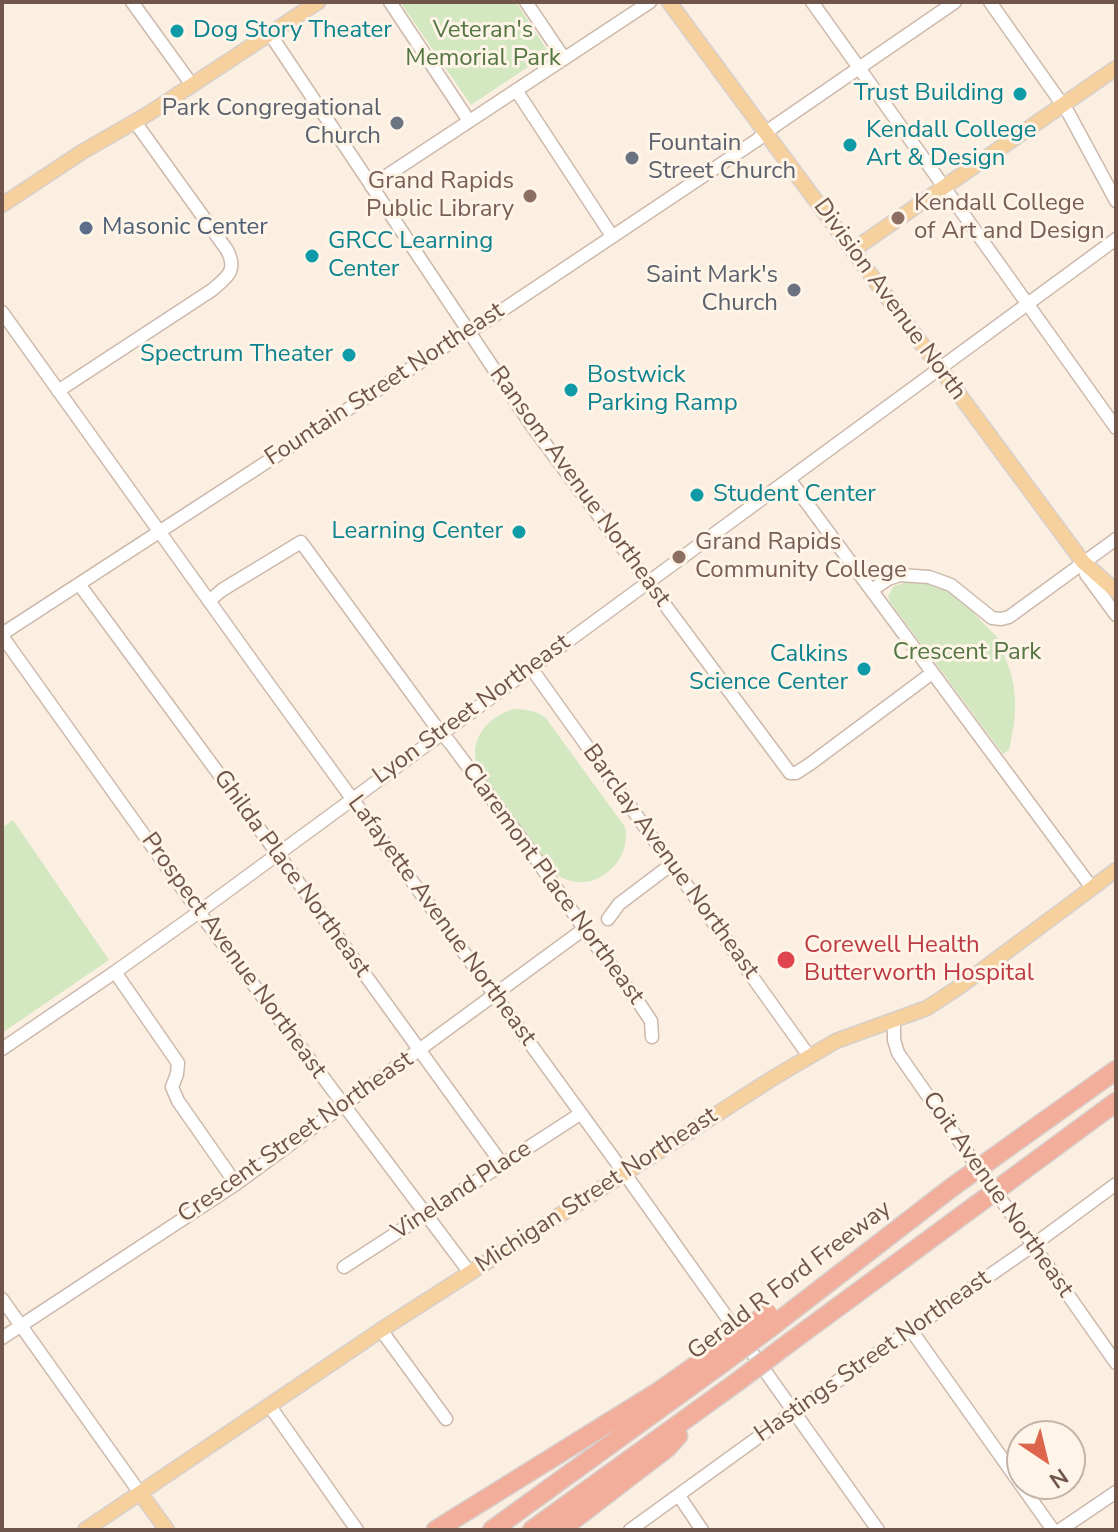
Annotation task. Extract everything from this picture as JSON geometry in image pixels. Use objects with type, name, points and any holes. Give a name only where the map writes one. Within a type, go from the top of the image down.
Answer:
[{"type":"highway","name":"Gerald R Ford Freeway","points":[[492,1530],[720,1357],[1116,1070]]},
{"type":"highway","name":"Gerald R Ford Freeway","points":[[532,1530],[1116,1102]]},
{"type":"highway","points":[[910,1255],[1116,1117]]},
{"type":"highway","points":[[436,1530],[720,1357]]},
{"type":"highway","points":[[560,1530],[667,1448],[713,1400]]},
{"type":"main road","name":"Division Avenue North","points":[[669,2],[1083,562],[1116,591]]},
{"type":"main road","points":[[2,205],[82,152],[135,122],[312,4]]},
{"type":"main road","points":[[853,250],[1116,68]]},
{"type":"main road","name":"Michigan Street Northeast","points":[[85,1530],[381,1330],[773,1078],[836,1041],[927,1008],[1116,870]]},
{"type":"main road","points":[[140,1493],[167,1530]]},
{"type":"street","points":[[132,2],[192,85]]},
{"type":"street","points":[[390,2],[469,121]]},
{"type":"street","points":[[526,2],[564,58]]},
{"type":"street","points":[[371,186],[650,2]]},
{"type":"street","points":[[812,2],[1116,428]]},
{"type":"street","name":"Fountain Street Northeast","points":[[2,635],[468,332],[766,133],[955,2]]},
{"type":"street","points":[[990,2],[1063,105],[1116,201]]},
{"type":"street","name":"Ransom Avenue Northeast","points":[[270,34],[532,426],[792,774],[932,673]]},
{"type":"street","points":[[516,90],[612,236]]},
{"type":"street","points":[[58,391],[212,290],[232,268],[232,260],[135,122]]},
{"type":"street","name":"Lyon Street Northeast","points":[[2,1049],[199,912],[1116,239]]},
{"type":"street","name":"Lafayette Avenue Northeast","points":[[2,312],[625,1174],[878,1530]]},
{"type":"street","points":[[789,479],[1092,888]]},
{"type":"street","points":[[872,590],[900,575],[929,577],[951,585],[992,618],[1001,619],[1009,617],[1116,539]]},
{"type":"street","name":"Claremont Place Northeast","points":[[209,601],[301,542],[534,856],[651,1021],[652,1037]]},
{"type":"street","points":[[1083,562],[1086,574],[1116,615]]},
{"type":"street","name":"Ghilda Place Northeast","points":[[79,584],[502,1164]]},
{"type":"street","name":"Prospect Avenue Northeast","points":[[2,635],[199,912],[470,1273]]},
{"type":"street","name":"Barclay Avenue Northeast","points":[[531,668],[809,1056]]},
{"type":"street","points":[[608,919],[619,904],[672,864]]},
{"type":"street","name":"Crescent Street Northeast","points":[[2,1338],[236,1184],[584,929]]},
{"type":"street","points":[[115,972],[178,1063],[172,1087],[178,1101],[236,1184]]},
{"type":"street","name":"Coit Avenue Northeast","points":[[894,1021],[898,1053],[1116,1363]]},
{"type":"street","name":"Vineland Place","points":[[344,1267],[580,1114]]},
{"type":"street","name":"Hastings Street Northeast","points":[[630,1530],[1116,1184]]},
{"type":"street","points":[[2,1299],[140,1493]]},
{"type":"street","points":[[381,1330],[446,1419]]},
{"type":"street","points":[[911,1330],[1053,1530]]},
{"type":"street","points":[[269,1405],[357,1530]]},
{"type":"street","points":[[1060,1530],[1116,1492]]},
{"type":"street","points":[[679,1496],[702,1530]]},
{"type":"green space","name":"Veteran's Memorial Park","points":[[400,2],[516,2],[549,53],[471,105]]},
{"type":"green space","name":"Crescent Park","points":[[911,581],[934,585],[951,593],[967,605],[1000,641],[1015,696],[1009,750],[1003,754],[890,602],[888,596],[894,586]]},
{"type":"green space","points":[[514,709],[545,717],[625,827],[624,849],[604,875],[583,882],[571,881],[549,869],[482,777],[475,755],[480,735],[493,719]]},
{"type":"green space","points":[[13,820],[109,960],[2,1033],[2,828]]},
{"type":"place","name":"Dog Story Theater","points":[[177,31]]},
{"type":"place","name":"Trust Building","points":[[1020,94]]},
{"type":"place","name":"Park Congregational Church","points":[[397,123]]},
{"type":"place","name":"Kendall College Art & Design","points":[[850,145]]},
{"type":"place","name":"Fountain Street Church","points":[[632,158]]},
{"type":"place","name":"Grand Rapids Public Library","points":[[530,196]]},
{"type":"place","name":"Kendall College of Art and Design","points":[[898,218]]},
{"type":"place","name":"Masonic Center","points":[[86,228]]},
{"type":"place","name":"GRCC Learning Center","points":[[312,256]]},
{"type":"place","name":"Saint Mark's Church","points":[[794,290]]},
{"type":"place","name":"Spectrum Theater","points":[[349,355]]},
{"type":"place","name":"Bostwick Parking Ramp","points":[[571,390]]},
{"type":"place","name":"Student Center","points":[[697,495]]},
{"type":"place","name":"Learning Center","points":[[519,532]]},
{"type":"place","name":"Grand Rapids Community College","points":[[679,557]]},
{"type":"place","name":"Calkins Science Center","points":[[864,669]]},
{"type":"place","name":"Corewell Health Butterworth Hospital","points":[[786,960]]}]
